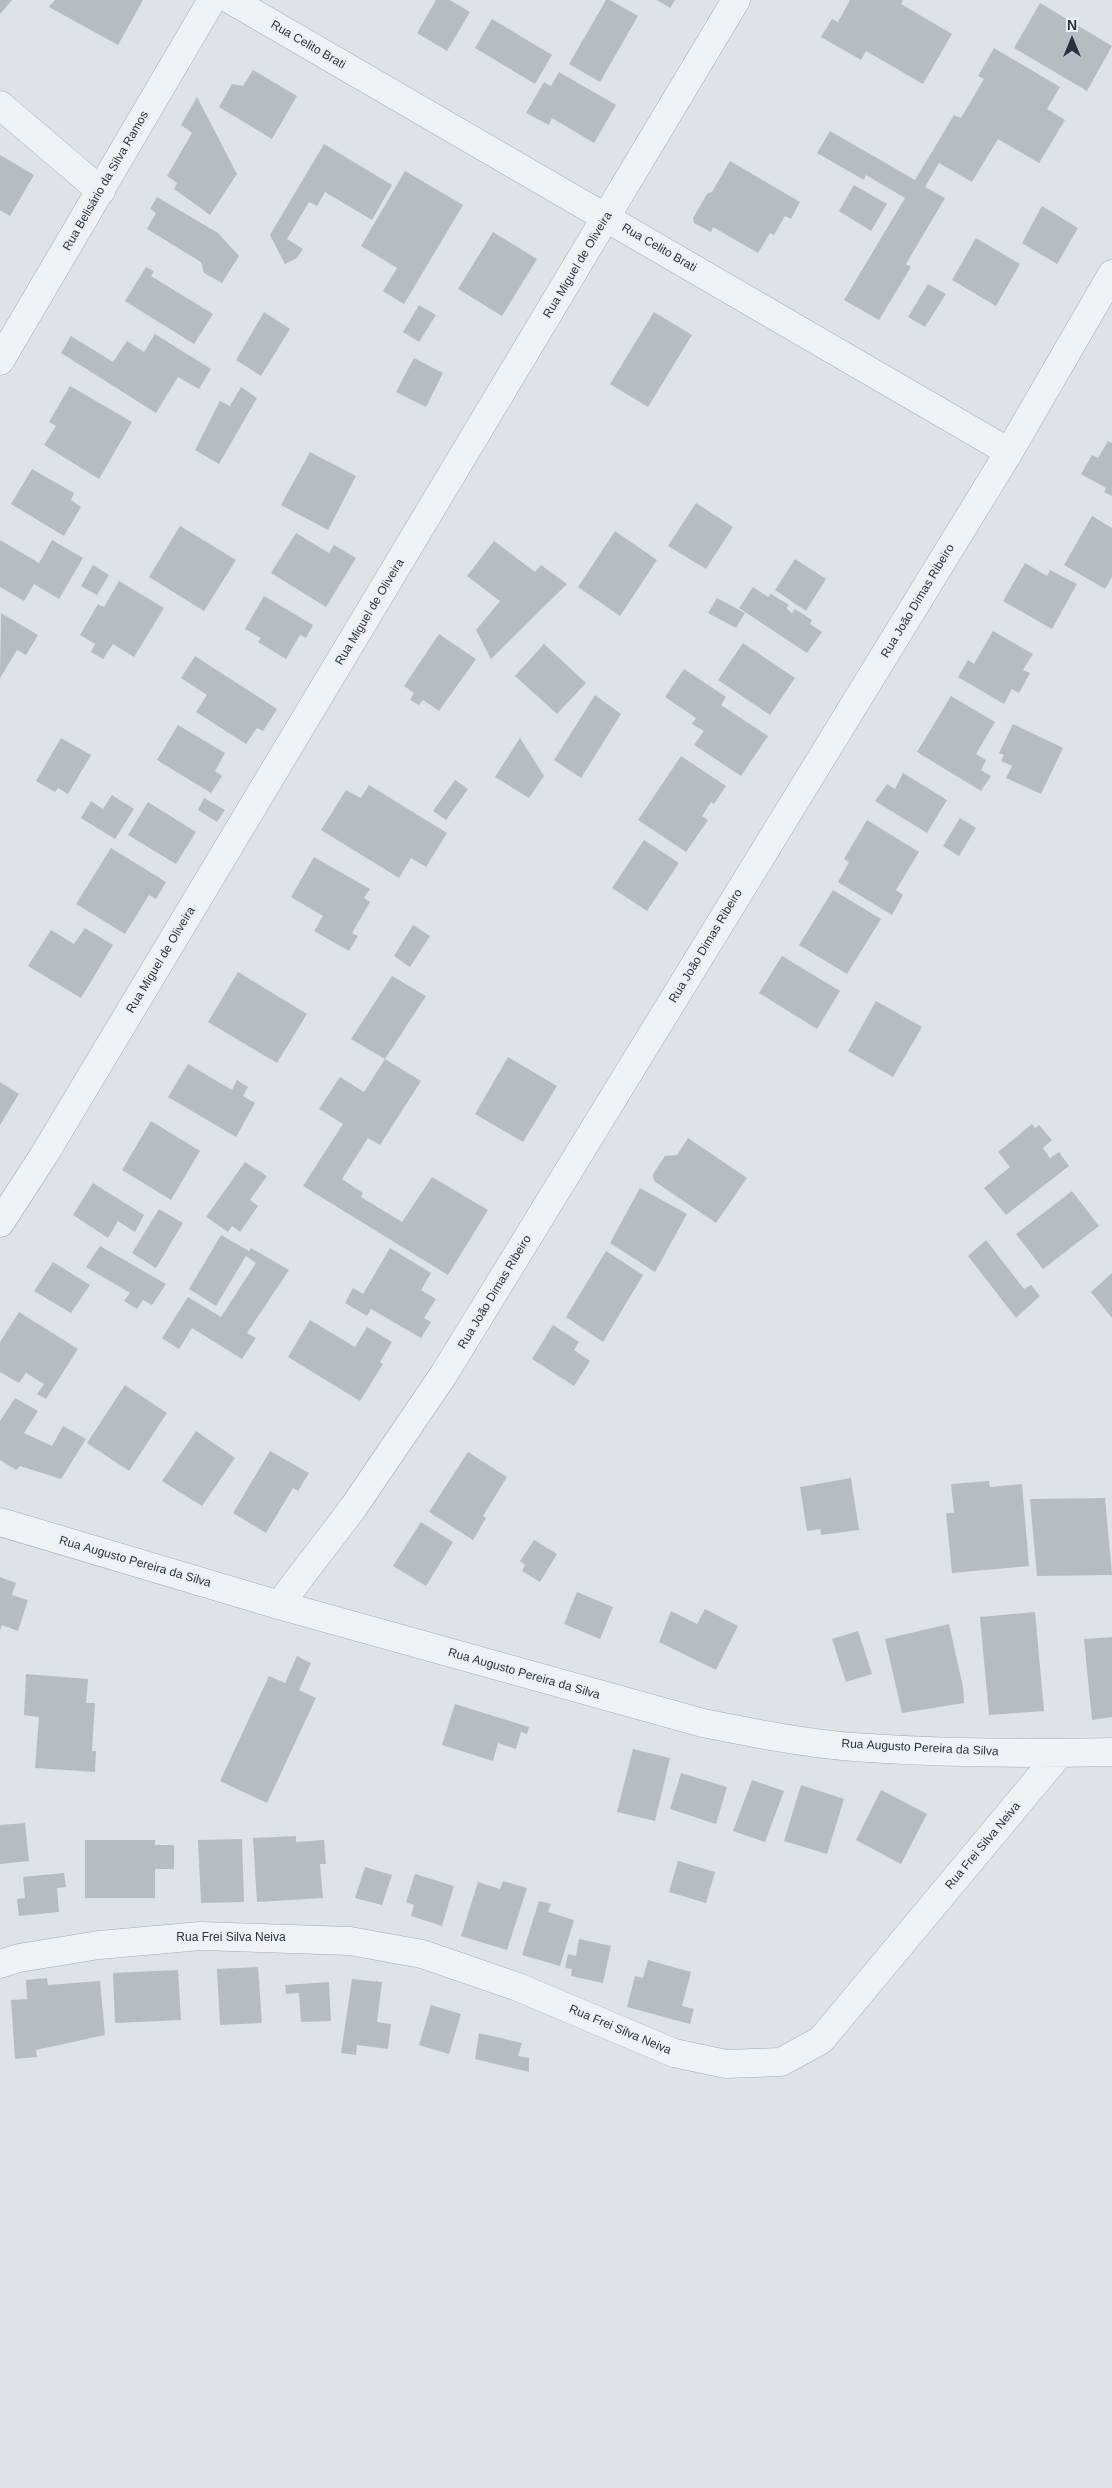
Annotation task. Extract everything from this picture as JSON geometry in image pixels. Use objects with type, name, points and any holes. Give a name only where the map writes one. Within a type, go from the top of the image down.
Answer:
[{"type":"street","name":"Rua Belisário da Silva Ramos","points":[[0,361],[212,0]]},
{"type":"street","name":"Rua Celito Brati","points":[[231,0],[1009,452]]},
{"type":"street","name":"Rua Miguel de Oliveira","points":[[0,1223],[50,1147],[736,0]]},
{"type":"street","points":[[0,105],[101,191]]},
{"type":"street","name":"Rua João Dimas Ribeiro","points":[[279,1604],[353,1508],[444,1374],[1009,452],[1112,274]]},
{"type":"street","name":"Rua Augusto Pereira da Silva","points":[[0,1522],[279,1604],[622,1702],[703,1723],[764,1735],[853,1746],[1060,1753]]},
{"type":"street","points":[[1060,1753],[1112,1752]]},
{"type":"street","name":"Rua Frei Silva Neiva","points":[[0,1964],[19,1958],[99,1945],[201,1936],[350,1941],[422,1954],[518,1987],[674,2053],[726,2064],[781,2062],[821,2040],[1060,1753]]},
{"type":"building","points":[[0,0],[12,0],[0,14]]},
{"type":"building","points":[[55,0],[143,0],[118,45],[49,7]]},
{"type":"building","points":[[436,0],[450,0],[470,12],[447,51],[417,33]]},
{"type":"building","points":[[606,0],[610,0],[638,16],[600,82],[569,64]]},
{"type":"building","points":[[657,0],[675,0],[670,8]]},
{"type":"building","points":[[850,0],[903,0],[901,4],[952,34],[923,84],[866,51],[861,60],[821,37],[832,19],[838,22]]},
{"type":"building","points":[[1040,3],[1112,46],[1087,91],[1014,48]]},
{"type":"building","points":[[492,19],[552,55],[535,84],[475,48]]},
{"type":"building","points":[[994,48],[1060,87],[1047,109],[1065,120],[1039,163],[998,139],[972,182],[939,163],[925,187],[945,198],[906,264],[911,267],[879,320],[844,300],[905,198],[866,175],[864,180],[817,153],[830,131],[915,180],[954,115],[961,118],[984,79],[978,76]]},
{"type":"building","points":[[253,70],[297,96],[272,139],[219,107],[232,84],[243,86]]},
{"type":"building","points":[[559,72],[616,105],[594,143],[552,118],[549,125],[526,113],[544,82],[551,86]]},
{"type":"building","points":[[197,97],[237,174],[210,215],[174,189],[177,183],[167,176],[192,133],[181,125]]},
{"type":"building","points":[[324,144],[392,185],[372,220],[325,192],[317,206],[309,202],[287,239],[303,249],[297,258],[285,264],[270,235]]},
{"type":"building","points":[[0,155],[34,175],[10,216],[0,210]]},
{"type":"building","points":[[730,161],[800,202],[791,219],[785,216],[774,235],[770,233],[758,253],[713,227],[711,232],[694,223],[693,218],[707,194],[712,192]]},
{"type":"building","points":[[405,171],[463,205],[404,304],[383,291],[397,268],[361,246]]},
{"type":"building","points":[[854,185],[887,204],[871,231],[839,211]]},
{"type":"building","points":[[157,197],[218,233],[239,256],[222,283],[204,273],[201,262],[147,229],[156,213],[150,209]]},
{"type":"building","points":[[1042,206],[1078,228],[1057,264],[1022,243]]},
{"type":"building","points":[[493,232],[537,259],[502,316],[458,289]]},
{"type":"building","points":[[976,238],[1020,264],[996,306],[952,280]]},
{"type":"building","points":[[146,267],[154,271],[151,276],[213,314],[194,344],[125,301]]},
{"type":"building","points":[[928,284],[946,294],[925,327],[908,317]]},
{"type":"building","points":[[419,305],[436,315],[419,342],[403,332]]},
{"type":"building","points":[[264,312],[290,329],[261,376],[236,360]]},
{"type":"building","points":[[654,312],[692,335],[648,407],[610,384]]},
{"type":"building","points":[[155,334],[211,369],[199,389],[178,377],[156,413],[61,353],[71,336],[113,362],[127,341],[144,352]]},
{"type":"building","points":[[414,358],[443,373],[426,407],[396,392]]},
{"type":"building","points":[[70,386],[132,422],[99,479],[44,445],[56,426],[49,422]]},
{"type":"building","points":[[241,387],[257,398],[219,464],[195,450],[220,401],[230,406]]},
{"type":"building","points":[[1108,441],[1112,443],[1112,496],[1104,492],[1106,488],[1081,474],[1092,455],[1098,458]]},
{"type":"building","points":[[310,452],[356,476],[328,530],[281,505]]},
{"type":"building","points":[[32,469],[74,493],[71,500],[81,507],[64,536],[11,504]]},
{"type":"building","points":[[696,503],[733,527],[706,569],[668,546]]},
{"type":"building","points":[[1092,516],[1112,528],[1112,577],[1105,589],[1064,565]]},
{"type":"building","points":[[180,526],[236,560],[204,611],[149,577]]},
{"type":"building","points":[[615,531],[657,560],[620,616],[578,587]]},
{"type":"building","points":[[296,533],[329,553],[334,545],[356,558],[326,607],[271,573]]},
{"type":"building","points":[[0,540],[39,563],[52,540],[83,558],[59,599],[34,584],[24,601],[0,587]]},
{"type":"building","points":[[494,541],[535,572],[541,565],[567,584],[491,659],[476,630],[500,601],[467,576]]},
{"type":"building","points":[[795,559],[826,579],[806,611],[775,590]]},
{"type":"building","points":[[1025,563],[1047,576],[1050,570],[1077,584],[1052,629],[1003,601]]},
{"type":"building","points":[[93,565],[109,575],[97,595],[81,586]]},
{"type":"building","points":[[119,581],[164,608],[134,657],[113,644],[103,659],[91,652],[95,644],[80,635],[98,604],[104,607]]},
{"type":"building","points":[[753,587],[768,597],[771,594],[789,605],[786,608],[792,613],[795,609],[812,620],[810,624],[822,632],[807,653],[739,608]]},
{"type":"building","points":[[264,596],[313,625],[306,638],[300,635],[286,659],[258,642],[261,638],[245,629]]},
{"type":"building","points":[[717,598],[745,613],[736,628],[708,613]]},
{"type":"building","points":[[1,613],[38,635],[26,655],[17,650],[0,678]]},
{"type":"building","points":[[993,631],[1033,654],[1023,670],[1030,673],[1019,693],[1012,689],[1004,704],[958,677],[968,660],[974,664]]},
{"type":"building","points":[[439,634],[476,659],[439,711],[423,700],[419,705],[410,700],[414,693],[404,686]]},
{"type":"building","points":[[743,643],[795,678],[770,715],[718,680]]},
{"type":"building","points":[[544,644],[586,683],[557,714],[515,676]]},
{"type":"building","points":[[195,656],[277,709],[263,731],[257,728],[246,744],[196,712],[207,695],[181,678]]},
{"type":"building","points":[[684,669],[726,697],[721,705],[768,736],[741,776],[694,745],[704,731],[692,724],[696,718],[665,697]]},
{"type":"building","points":[[595,695],[621,714],[581,778],[554,760]]},
{"type":"building","points":[[951,696],[995,722],[976,754],[986,760],[981,770],[991,776],[981,791],[917,752]]},
{"type":"building","points":[[1013,724],[1063,748],[1041,794],[1006,778],[1012,766],[1001,761],[1004,755],[999,753]]},
{"type":"building","points":[[178,725],[225,753],[215,771],[222,776],[211,793],[157,760]]},
{"type":"building","points":[[61,738],[91,755],[68,794],[58,788],[55,792],[36,781]]},
{"type":"building","points":[[520,738],[544,776],[529,798],[495,777]]},
{"type":"building","points":[[681,756],[726,786],[714,804],[711,802],[702,816],[708,820],[686,852],[638,820]]},
{"type":"building","points":[[903,773],[947,800],[927,833],[875,801],[887,784],[895,789]]},
{"type":"building","points":[[455,780],[468,789],[446,820],[433,811]]},
{"type":"building","points":[[369,785],[447,833],[426,867],[411,858],[399,878],[321,830],[346,790],[361,798]]},
{"type":"building","points":[[112,795],[134,809],[115,839],[81,818],[91,801],[103,809]]},
{"type":"building","points":[[204,798],[225,810],[217,822],[198,810]]},
{"type":"building","points":[[148,802],[196,832],[176,864],[128,835]]},
{"type":"building","points":[[960,818],[976,828],[959,856],[943,846]]},
{"type":"building","points":[[867,820],[919,852],[896,890],[903,895],[892,915],[838,882],[849,862],[844,859]]},
{"type":"building","points":[[644,840],[679,863],[647,911],[612,888]]},
{"type":"building","points":[[111,848],[166,882],[156,899],[149,895],[125,934],[76,904]]},
{"type":"building","points":[[314,857],[370,889],[364,898],[370,902],[352,933],[358,936],[349,951],[314,931],[323,916],[291,897]]},
{"type":"building","points":[[833,890],[881,919],[847,974],[799,945]]},
{"type":"building","points":[[413,925],[430,936],[410,967],[394,956]]},
{"type":"building","points":[[85,928],[113,945],[81,998],[28,966],[51,930],[74,944]]},
{"type":"building","points":[[782,956],[840,991],[817,1029],[759,993]]},
{"type":"building","points":[[238,972],[307,1014],[277,1063],[208,1022]]},
{"type":"building","points":[[392,976],[426,996],[385,1059],[351,1039]]},
{"type":"building","points":[[876,1001],[922,1027],[893,1077],[848,1051]]},
{"type":"building","points":[[508,1057],[557,1086],[523,1142],[475,1114]]},
{"type":"building","points":[[385,1059],[421,1081],[380,1145],[368,1138],[342,1179],[363,1193],[361,1197],[402,1222],[432,1177],[488,1210],[448,1275],[303,1186],[343,1124],[319,1109],[340,1077],[364,1092]]},
{"type":"building","points":[[188,1064],[232,1090],[237,1080],[248,1087],[243,1096],[255,1103],[236,1137],[168,1097]]},
{"type":"building","points":[[0,1082],[19,1094],[0,1125]]},
{"type":"building","points":[[151,1121],[200,1151],[171,1200],[122,1170]]},
{"type":"building","points":[[1032,1124],[1035,1128],[1039,1125],[1052,1140],[1043,1148],[1050,1158],[1059,1152],[1069,1166],[1006,1215],[984,1188],[1010,1167],[998,1152]]},
{"type":"building","points":[[688,1138],[747,1178],[716,1223],[654,1181],[653,1174],[665,1156],[677,1155]]},
{"type":"building","points":[[245,1162],[267,1176],[250,1200],[258,1206],[240,1232],[232,1226],[228,1232],[206,1217]]},
{"type":"building","points":[[93,1183],[144,1215],[135,1232],[118,1221],[108,1238],[73,1215]]},
{"type":"building","points":[[640,1188],[687,1214],[655,1272],[610,1243]]},
{"type":"building","points":[[1072,1191],[1099,1226],[1043,1269],[1016,1234]]},
{"type":"building","points":[[159,1209],[183,1223],[156,1268],[132,1253]]},
{"type":"building","points":[[221,1235],[249,1251],[251,1248],[289,1270],[247,1333],[256,1338],[242,1359],[192,1328],[179,1349],[162,1338],[188,1297],[221,1317],[256,1263],[246,1256],[216,1306],[189,1289]]},
{"type":"building","points":[[986,1240],[1024,1289],[1031,1285],[1040,1296],[1016,1318],[968,1256]]},
{"type":"building","points":[[100,1246],[166,1284],[152,1305],[143,1300],[137,1309],[124,1301],[130,1293],[86,1267]]},
{"type":"building","points":[[390,1248],[431,1273],[421,1290],[436,1299],[424,1318],[431,1322],[421,1338],[371,1309],[367,1316],[345,1303],[353,1288],[363,1294]]},
{"type":"building","points":[[606,1251],[643,1275],[603,1342],[566,1317]]},
{"type":"building","points":[[53,1262],[90,1285],[71,1313],[34,1291]]},
{"type":"building","points":[[1112,1273],[1112,1318],[1091,1292]]},
{"type":"building","points":[[19,1312],[78,1349],[46,1399],[37,1394],[44,1384],[26,1373],[19,1383],[0,1372],[0,1342]]},
{"type":"building","points":[[310,1320],[355,1347],[367,1327],[392,1342],[380,1362],[383,1364],[360,1401],[288,1357]]},
{"type":"building","points":[[553,1325],[579,1342],[574,1350],[590,1361],[574,1386],[532,1359]]},
{"type":"building","points":[[125,1385],[167,1413],[129,1471],[87,1443]]},
{"type":"building","points":[[15,1398],[38,1411],[24,1433],[52,1446],[63,1426],[86,1439],[61,1479],[20,1466],[16,1470],[0,1460],[0,1421]]},
{"type":"building","points":[[196,1431],[235,1458],[202,1506],[162,1481]]},
{"type":"building","points":[[270,1451],[309,1473],[298,1491],[293,1488],[266,1533],[233,1513]]},
{"type":"building","points":[[468,1452],[507,1477],[483,1516],[486,1518],[473,1540],[429,1512]]},
{"type":"building","points":[[851,1478],[859,1530],[821,1535],[820,1529],[807,1531],[800,1487]]},
{"type":"building","points":[[989,1481],[990,1487],[1022,1484],[1029,1566],[952,1573],[946,1513],[954,1513],[951,1484]]},
{"type":"building","points":[[1105,1498],[1112,1575],[1037,1576],[1030,1499]]},
{"type":"building","points":[[421,1522],[453,1542],[426,1586],[393,1566]]},
{"type":"building","points":[[534,1540],[557,1554],[540,1582],[522,1571],[525,1565],[520,1561]]},
{"type":"building","points":[[0,1577],[16,1583],[12,1595],[28,1600],[18,1631],[2,1625],[0,1631]]},
{"type":"building","points":[[577,1592],[613,1607],[600,1639],[564,1624]]},
{"type":"building","points":[[705,1609],[738,1626],[716,1670],[659,1642],[671,1611],[697,1624]]},
{"type":"building","points":[[1035,1612],[1044,1711],[989,1715],[980,1617]]},
{"type":"building","points":[[949,1624],[963,1687],[964,1703],[902,1713],[885,1639]]},
{"type":"building","points":[[858,1631],[872,1674],[846,1682],[832,1639]]},
{"type":"building","points":[[1112,1637],[1112,1717],[1092,1720],[1084,1639]]},
{"type":"building","points":[[297,1656],[311,1663],[299,1690],[316,1698],[267,1803],[220,1781],[269,1676],[285,1683]]},
{"type":"building","points":[[26,1674],[88,1679],[86,1703],[95,1703],[92,1751],[96,1751],[95,1772],[35,1768],[39,1717],[24,1715]]},
{"type":"building","points":[[455,1704],[529,1727],[527,1734],[521,1732],[516,1749],[498,1743],[493,1761],[442,1745]]},
{"type":"building","points":[[633,1749],[670,1758],[655,1821],[617,1812]]},
{"type":"building","points":[[681,1773],[727,1787],[716,1824],[670,1809]]},
{"type":"building","points":[[752,1780],[784,1791],[765,1842],[733,1831]]},
{"type":"building","points":[[801,1785],[844,1799],[827,1854],[784,1841]]},
{"type":"building","points":[[881,1790],[927,1814],[901,1864],[856,1840]]},
{"type":"building","points":[[25,1823],[29,1861],[0,1864],[0,1825]]},
{"type":"building","points":[[296,1836],[296,1842],[324,1840],[326,1864],[320,1864],[323,1898],[257,1902],[253,1838]]},
{"type":"building","points":[[242,1839],[244,1902],[201,1903],[198,1840]]},
{"type":"building","points":[[85,1840],[155,1840],[155,1845],[174,1845],[174,1869],[155,1869],[155,1898],[85,1898]]},
{"type":"building","points":[[678,1861],[715,1872],[706,1903],[669,1892]]},
{"type":"building","points":[[365,1867],[392,1875],[382,1905],[355,1898]]},
{"type":"building","points":[[64,1873],[66,1887],[57,1888],[59,1912],[19,1916],[17,1899],[25,1898],[23,1877]]},
{"type":"building","points":[[415,1874],[454,1886],[442,1926],[411,1916],[414,1905],[406,1902]]},
{"type":"building","points":[[503,1881],[527,1888],[507,1950],[461,1936],[478,1882],[500,1889]]},
{"type":"building","points":[[539,1901],[551,1904],[548,1912],[574,1920],[560,1966],[522,1955]]},
{"type":"building","points":[[579,1939],[611,1946],[603,1983],[571,1976],[572,1969],[565,1968],[568,1954],[576,1956]]},
{"type":"building","points":[[648,1960],[691,1972],[682,2006],[694,2009],[690,2024],[627,2007],[635,1976],[643,1978]]},
{"type":"building","points":[[258,1967],[262,2023],[220,2025],[217,1969]]},
{"type":"building","points":[[178,1970],[181,2020],[115,2023],[113,1973]]},
{"type":"building","points":[[47,1978],[48,1985],[100,1981],[105,2035],[36,2050],[37,2057],[15,2059],[11,2000],[27,1999],[26,1980]]},
{"type":"building","points":[[352,1979],[382,1982],[377,2022],[391,2024],[388,2049],[357,2045],[356,2055],[341,2053]]},
{"type":"building","points":[[329,1982],[331,2021],[301,2022],[299,1993],[286,1994],[285,1985]]},
{"type":"building","points":[[431,2005],[461,2014],[449,2054],[419,2045]]},
{"type":"building","points":[[479,2033],[522,2043],[518,2056],[529,2058],[529,2072],[475,2059]]}]
